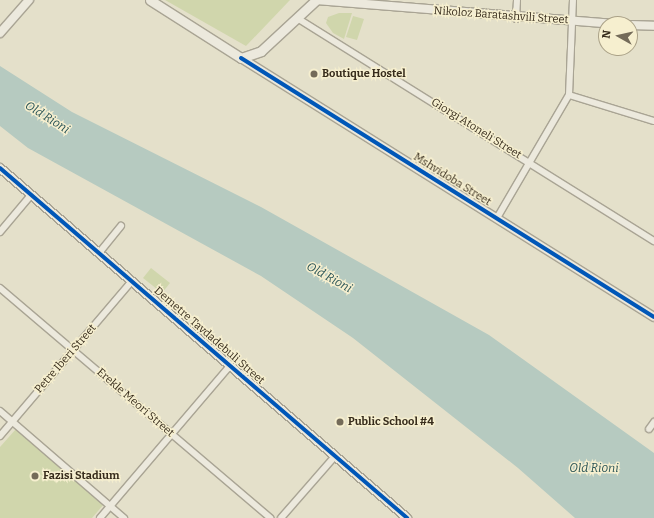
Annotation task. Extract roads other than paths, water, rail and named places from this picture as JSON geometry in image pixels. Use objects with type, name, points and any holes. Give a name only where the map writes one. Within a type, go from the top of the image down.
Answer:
[{"type":"main road","points":[[150,0],[241,58],[261,50],[316,0]]},
{"type":"street","points":[[0,33],[29,0]]},
{"type":"street","name":"Nikoloz Baratashvili Street","points":[[316,0],[516,19],[598,23]]},
{"type":"street","points":[[516,19],[517,0]]},
{"type":"street","points":[[497,218],[569,94],[573,0]]},
{"type":"street","name":"Giorgi Atoneli Street","points":[[296,18],[530,162],[654,242]]},
{"type":"street","points":[[638,25],[654,26]]},
{"type":"street","points":[[253,66],[261,50]]},
{"type":"street","name":"Mshvidoba Street","points":[[241,58],[654,317]]},
{"type":"street","points":[[569,94],[654,121]]},
{"type":"street","name":"Demetre Tavdadebuli Street","points":[[0,168],[407,518]]},
{"type":"street","points":[[0,232],[31,195]]},
{"type":"street","points":[[99,253],[121,226]]},
{"type":"street","name":"Petre Iberi Street","points":[[0,436],[132,281]]},
{"type":"street","name":"Erekle Meori Street","points":[[0,288],[270,518]]},
{"type":"street","points":[[100,518],[230,366]]},
{"type":"street","points":[[0,411],[124,518]]},
{"type":"street","points":[[650,429],[654,422]]},
{"type":"street","points":[[281,518],[335,456]]},
{"type":"water","name":"Old Rioni","points":[[0,66],[72,112],[261,207],[489,335],[654,453],[654,518],[575,518],[518,468],[353,338],[261,276],[28,148],[0,126]]},
{"type":"place","name":"Boutique Hostel","points":[[314,74]]},
{"type":"place","name":"Public School #4","points":[[340,422]]},
{"type":"place","name":"Fazisi Stadium","points":[[35,476]]}]
